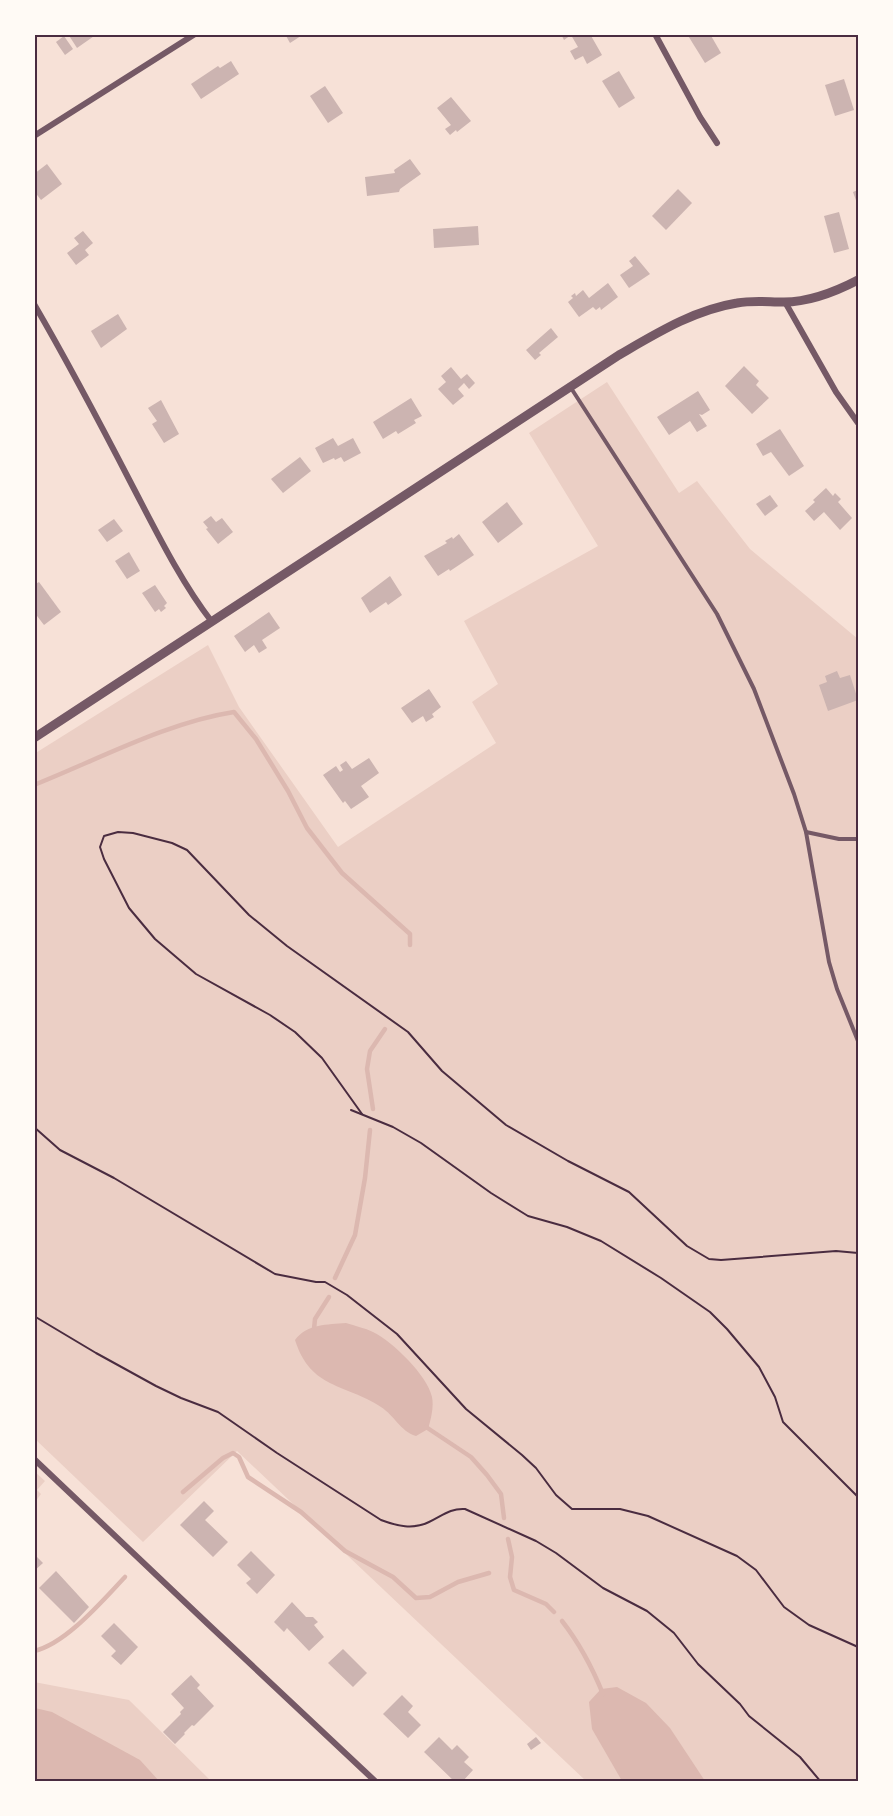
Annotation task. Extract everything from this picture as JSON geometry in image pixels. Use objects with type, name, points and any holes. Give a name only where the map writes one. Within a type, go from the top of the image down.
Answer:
[{"type":"street","points":[[34,136],[195,34]]},
{"type":"street","points":[[655,34],[700,117],[717,143]]},
{"type":"street","points":[[34,738],[653,335],[707,310],[754,301],[785,302],[818,297],[858,280]]},
{"type":"street","points":[[785,302],[836,392],[858,423]]},
{"type":"street","points":[[34,304],[150,519],[212,622]]},
{"type":"street","points":[[34,1459],[376,1782]]},
{"type":"lane","points":[[570,387],[717,614],[736,651],[766,720],[806,832],[829,962],[858,1041]]},
{"type":"lane","points":[[806,832],[840,839],[858,839]]},
{"type":"lane","points":[[851,1025],[858,1021]]},
{"type":"path","points":[[362,1114],[322,1059],[295,1032],[270,1015],[196,974],[155,939],[129,908],[104,859],[100,847],[104,836],[118,832],[133,833],[172,843],[188,850],[249,915],[287,946],[408,1032],[442,1071],[482,1107],[533,1142],[629,1192],[673,1234],[698,1253],[709,1259],[721,1260],[836,1251],[858,1253]]},
{"type":"path","points":[[351,1110],[393,1127],[421,1143],[491,1193],[528,1216],[567,1227],[601,1241],[710,1312],[759,1367],[775,1397],[783,1422],[858,1497]]},
{"type":"path","points":[[34,1127],[60,1150],[114,1178],[275,1274],[325,1282],[347,1295],[397,1334],[466,1409],[522,1455],[545,1479],[556,1495],[572,1509],[620,1509],[648,1516],[738,1556],[756,1570],[784,1607],[809,1625],[858,1647]]},
{"type":"path","points":[[34,1316],[156,1386],[218,1412],[277,1454],[381,1520],[399,1526],[419,1526],[455,1509],[465,1509],[523,1534],[556,1553],[603,1588],[647,1611],[674,1633],[698,1664],[740,1704],[749,1716],[800,1757],[821,1782]]},
{"type":"shaded area","points":[[607,382],[679,493],[697,481],[750,549],[858,639],[858,1781],[586,1781],[237,1451],[143,1542],[35,1439],[34,754],[208,645],[239,707],[338,847],[496,743],[472,702],[498,684],[464,621],[598,546],[529,433]]},
{"type":"shaded area","points":[[346,1323],[367,1329],[381,1337],[399,1351],[424,1379],[432,1397],[428,1429],[416,1436],[410,1434],[381,1407],[330,1383],[310,1368],[295,1340],[300,1334],[312,1328]]},
{"type":"shaded area","points":[[34,1471],[45,1481],[37,1490],[41,1494],[35,1502]]},
{"type":"shaded area","points":[[34,1682],[129,1700],[211,1781],[35,1781]]},
{"type":"shaded area","points":[[617,1687],[646,1703],[670,1728],[705,1781],[622,1781],[592,1729],[589,1702],[601,1689]]},
{"type":"shaded area","points":[[35,1708],[52,1712],[140,1760],[159,1781],[35,1781]]},
{"type":"building","points":[[68,34],[97,34],[77,48]]},
{"type":"building","points":[[285,34],[304,34],[290,43]]},
{"type":"building","points":[[561,34],[590,34],[602,55],[587,64],[583,56],[575,60],[570,51],[578,47],[571,35],[564,40]]},
{"type":"building","points":[[687,34],[710,34],[721,53],[705,63]]},
{"type":"building","points":[[64,36],[73,49],[65,55],[56,42]]},
{"type":"building","points":[[231,61],[239,74],[201,99],[191,84],[218,66],[220,68]]},
{"type":"building","points":[[619,71],[635,98],[619,108],[602,81]]},
{"type":"building","points":[[844,79],[854,110],[835,116],[825,85]]},
{"type":"building","points":[[325,86],[343,113],[328,123],[310,96]]},
{"type":"building","points":[[451,97],[471,121],[450,135],[445,129],[451,125],[437,108]]},
{"type":"building","points":[[410,159],[421,174],[399,192],[367,196],[365,177],[395,173],[394,170]]},
{"type":"building","points":[[47,164],[62,184],[41,200],[34,191],[34,174]]},
{"type":"building","points":[[678,189],[692,203],[666,230],[652,216]]},
{"type":"building","points":[[858,190],[858,206],[853,192]]},
{"type":"building","points":[[839,212],[849,249],[834,253],[824,216]]},
{"type":"building","points":[[478,226],[479,245],[434,248],[433,229]]},
{"type":"building","points":[[83,231],[93,243],[85,250],[89,255],[76,265],[67,253],[79,244],[74,238]]},
{"type":"building","points":[[635,256],[650,274],[629,288],[620,275],[633,266],[629,261]]},
{"type":"building","points":[[608,283],[618,297],[601,310],[600,307],[596,310],[593,307],[579,317],[568,302],[573,298],[571,296],[575,293],[576,296],[583,290],[589,298]]},
{"type":"building","points":[[118,314],[127,329],[101,348],[91,331]]},
{"type":"building","points":[[551,328],[558,337],[539,353],[541,355],[535,360],[526,350]]},
{"type":"building","points":[[744,366],[759,381],[756,385],[769,398],[752,414],[725,386]]},
{"type":"building","points":[[451,367],[461,379],[467,374],[475,383],[469,389],[464,383],[458,389],[464,396],[453,405],[438,389],[446,382],[441,376]]},
{"type":"building","points":[[698,391],[710,410],[702,415],[699,414],[707,426],[697,432],[690,421],[669,435],[657,417]]},
{"type":"building","points":[[411,398],[422,416],[414,420],[416,423],[398,434],[396,431],[383,439],[373,422]]},
{"type":"building","points":[[161,400],[179,434],[164,443],[152,424],[157,421],[148,408]]},
{"type":"building","points":[[780,429],[804,466],[789,476],[771,452],[763,456],[756,444]]},
{"type":"building","points":[[333,438],[338,446],[353,438],[361,453],[344,462],[341,457],[323,463],[315,448]]},
{"type":"building","points":[[300,457],[311,471],[283,493],[271,479]]},
{"type":"building","points":[[826,488],[833,496],[835,493],[841,499],[838,502],[852,518],[840,530],[824,512],[814,521],[805,511]]},
{"type":"building","points":[[770,495],[778,506],[765,516],[756,504]]},
{"type":"building","points":[[507,502],[523,524],[498,543],[482,522]]},
{"type":"building","points":[[211,516],[216,522],[222,518],[233,532],[218,544],[203,522]]},
{"type":"building","points":[[114,519],[123,531],[107,542],[98,530]]},
{"type":"building","points":[[459,534],[474,555],[438,576],[424,556]]},
{"type":"building","points":[[129,552],[140,571],[127,579],[115,561]]},
{"type":"building","points":[[390,576],[402,595],[388,605],[386,602],[370,613],[361,598]]},
{"type":"building","points":[[39,582],[61,612],[44,625],[34,612],[34,585]]},
{"type":"building","points":[[155,585],[167,603],[164,606],[166,608],[161,612],[159,609],[155,612],[142,593]]},
{"type":"building","points":[[269,612],[280,628],[262,640],[267,648],[259,653],[254,645],[245,652],[234,636]]},
{"type":"building","points":[[837,671],[840,678],[850,675],[858,700],[828,711],[819,685],[827,682],[825,676]]},
{"type":"building","points":[[429,689],[441,707],[432,714],[434,717],[426,722],[423,716],[412,723],[401,708]]},
{"type":"building","points":[[369,758],[379,773],[361,786],[369,797],[351,809],[345,801],[343,803],[323,775],[336,766],[340,772],[343,770],[340,765],[346,761],[352,769]]},
{"type":"building","points":[[204,1501],[214,1511],[205,1520],[228,1542],[213,1557],[180,1525]]},
{"type":"building","points":[[251,1551],[275,1575],[257,1594],[246,1583],[251,1579],[237,1565]]},
{"type":"building","points":[[34,1554],[43,1563],[34,1571]]},
{"type":"building","points":[[56,1571],[89,1607],[74,1623],[39,1588]]},
{"type":"building","points":[[292,1602],[306,1617],[313,1617],[318,1622],[314,1625],[324,1637],[309,1651],[287,1628],[284,1632],[274,1622]]},
{"type":"building","points":[[114,1623],[138,1647],[121,1665],[111,1656],[116,1651],[101,1636]]},
{"type":"building","points":[[343,1649],[367,1673],[353,1687],[328,1663]]},
{"type":"building","points":[[191,1675],[200,1685],[197,1688],[214,1706],[175,1744],[163,1732],[184,1708],[171,1694]]},
{"type":"building","points":[[402,1695],[413,1706],[408,1712],[421,1725],[408,1738],[383,1714]]},
{"type":"building","points":[[439,1737],[452,1750],[457,1745],[469,1757],[464,1762],[473,1770],[462,1782],[455,1782],[424,1752]]},
{"type":"building","points":[[536,1737],[541,1743],[531,1750],[527,1744]]},
{"type":"waterway","points":[[34,785],[158,733],[209,717],[234,712],[256,739],[288,791],[307,828],[342,873],[410,934],[410,945]]},
{"type":"waterway","points":[[373,1109],[367,1069],[370,1051],[385,1029]]},
{"type":"waterway","points":[[335,1278],[355,1235],[365,1178],[370,1130]]},
{"type":"waterway","points":[[314,1329],[315,1319],[329,1297]]},
{"type":"waterway","points":[[426,1427],[471,1457],[487,1475],[501,1494],[504,1518]]},
{"type":"waterway","points":[[183,1492],[223,1458],[233,1453],[239,1457],[248,1477],[301,1512],[345,1551],[393,1577],[416,1598],[430,1597],[458,1582],[489,1573]]},
{"type":"waterway","points":[[508,1539],[512,1557],[510,1577],[514,1590],[546,1604],[554,1612]]},
{"type":"waterway","points":[[34,1651],[59,1640],[71,1631],[125,1577]]},
{"type":"waterway","points":[[562,1621],[585,1656],[603,1694]]}]
